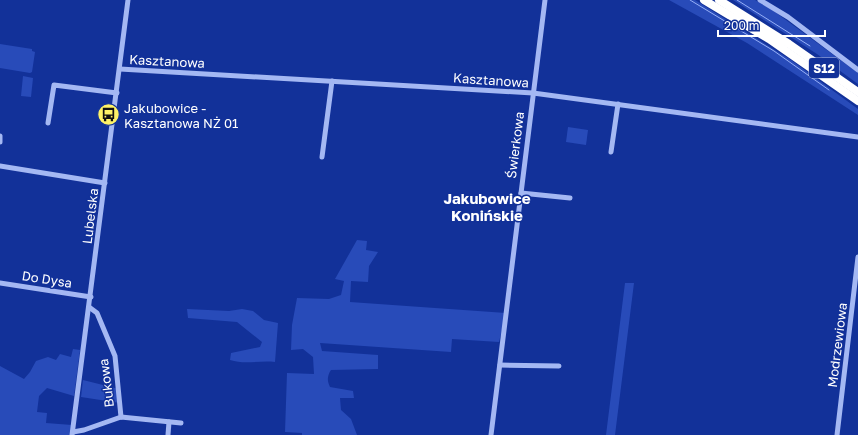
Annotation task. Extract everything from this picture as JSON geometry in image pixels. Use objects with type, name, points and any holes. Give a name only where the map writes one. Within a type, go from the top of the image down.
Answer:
[{"type":"highway","name":"S12","points":[[704,0],[769,39],[858,101]]},
{"type":"highway","name":"S12","points":[[719,0],[779,37],[858,92]]},
{"type":"street","name":"Lubelska","points":[[72,433],[91,296],[128,0]]},
{"type":"street","name":"Świerkowa","points":[[491,435],[545,0]]},
{"type":"street","points":[[760,0],[788,17],[858,70]]},
{"type":"street","name":"Kasztanowa","points":[[120,70],[533,93],[858,137]]},
{"type":"street","points":[[322,157],[332,81]]},
{"type":"street","points":[[48,123],[54,85],[116,93]]},
{"type":"street","points":[[611,152],[618,104]]},
{"type":"street","points":[[0,136],[0,142]]},
{"type":"street","points":[[0,166],[105,183]]},
{"type":"street","points":[[521,194],[570,198]]},
{"type":"street","name":"Modrzewiowa","points":[[837,435],[858,257]]},
{"type":"street","name":"Do Dysa","points":[[0,283],[91,296]]},
{"type":"street","name":"Bukowa","points":[[89,307],[97,313],[115,356],[121,417]]},
{"type":"street","points":[[500,365],[559,366]]},
{"type":"street","name":"Bukowa","points":[[72,433],[121,417],[181,423]]},
{"type":"street","points":[[168,435],[170,422]]},
{"type":"shaded area","points":[[669,0],[695,0],[791,60],[858,109],[858,115],[747,43]]},
{"type":"shaded area","points":[[733,0],[755,0],[771,9],[858,73],[858,84],[817,54]]},
{"type":"shaded area","points":[[0,44],[32,49],[32,51],[35,52],[32,72],[30,73],[0,68]]},
{"type":"shaded area","points":[[23,76],[33,78],[31,97],[21,96]]},
{"type":"shaded area","points":[[568,127],[588,130],[586,145],[566,142]]},
{"type":"shaded area","points":[[357,240],[367,241],[366,250],[378,252],[369,266],[368,282],[351,281],[350,302],[506,313],[499,342],[452,339],[451,352],[320,343],[322,351],[378,355],[378,369],[331,370],[328,376],[330,387],[353,391],[354,398],[340,398],[341,410],[351,419],[357,435],[302,435],[302,433],[285,432],[287,373],[314,374],[313,357],[303,349],[291,350],[292,325],[297,298],[329,299],[341,295],[344,281],[335,279]]},
{"type":"shaded area","points":[[625,283],[634,283],[615,435],[606,435]]},
{"type":"shaded area","points":[[187,309],[229,311],[242,309],[253,311],[264,320],[278,323],[275,362],[241,362],[230,360],[231,353],[260,347],[262,342],[237,322],[188,318]]},
{"type":"shaded area","points":[[73,349],[80,350],[74,396],[47,388],[39,396],[37,412],[47,413],[46,423],[72,425],[71,435],[0,435],[0,366],[24,379],[36,361],[48,357],[56,360],[60,354],[71,357]]},
{"type":"shaded area","points":[[83,380],[119,389],[120,403],[81,397]]},
{"type":"waterway","points":[[690,0],[774,51],[829,90]]},
{"type":"waterway","points":[[737,0],[810,46]]},
{"type":"place","name":"Jakubowice - Kasztanowa NŻ 01","points":[[109,115]]},
{"type":"district","name":"Jakubowice Konińskie","points":[[487,206]]}]
